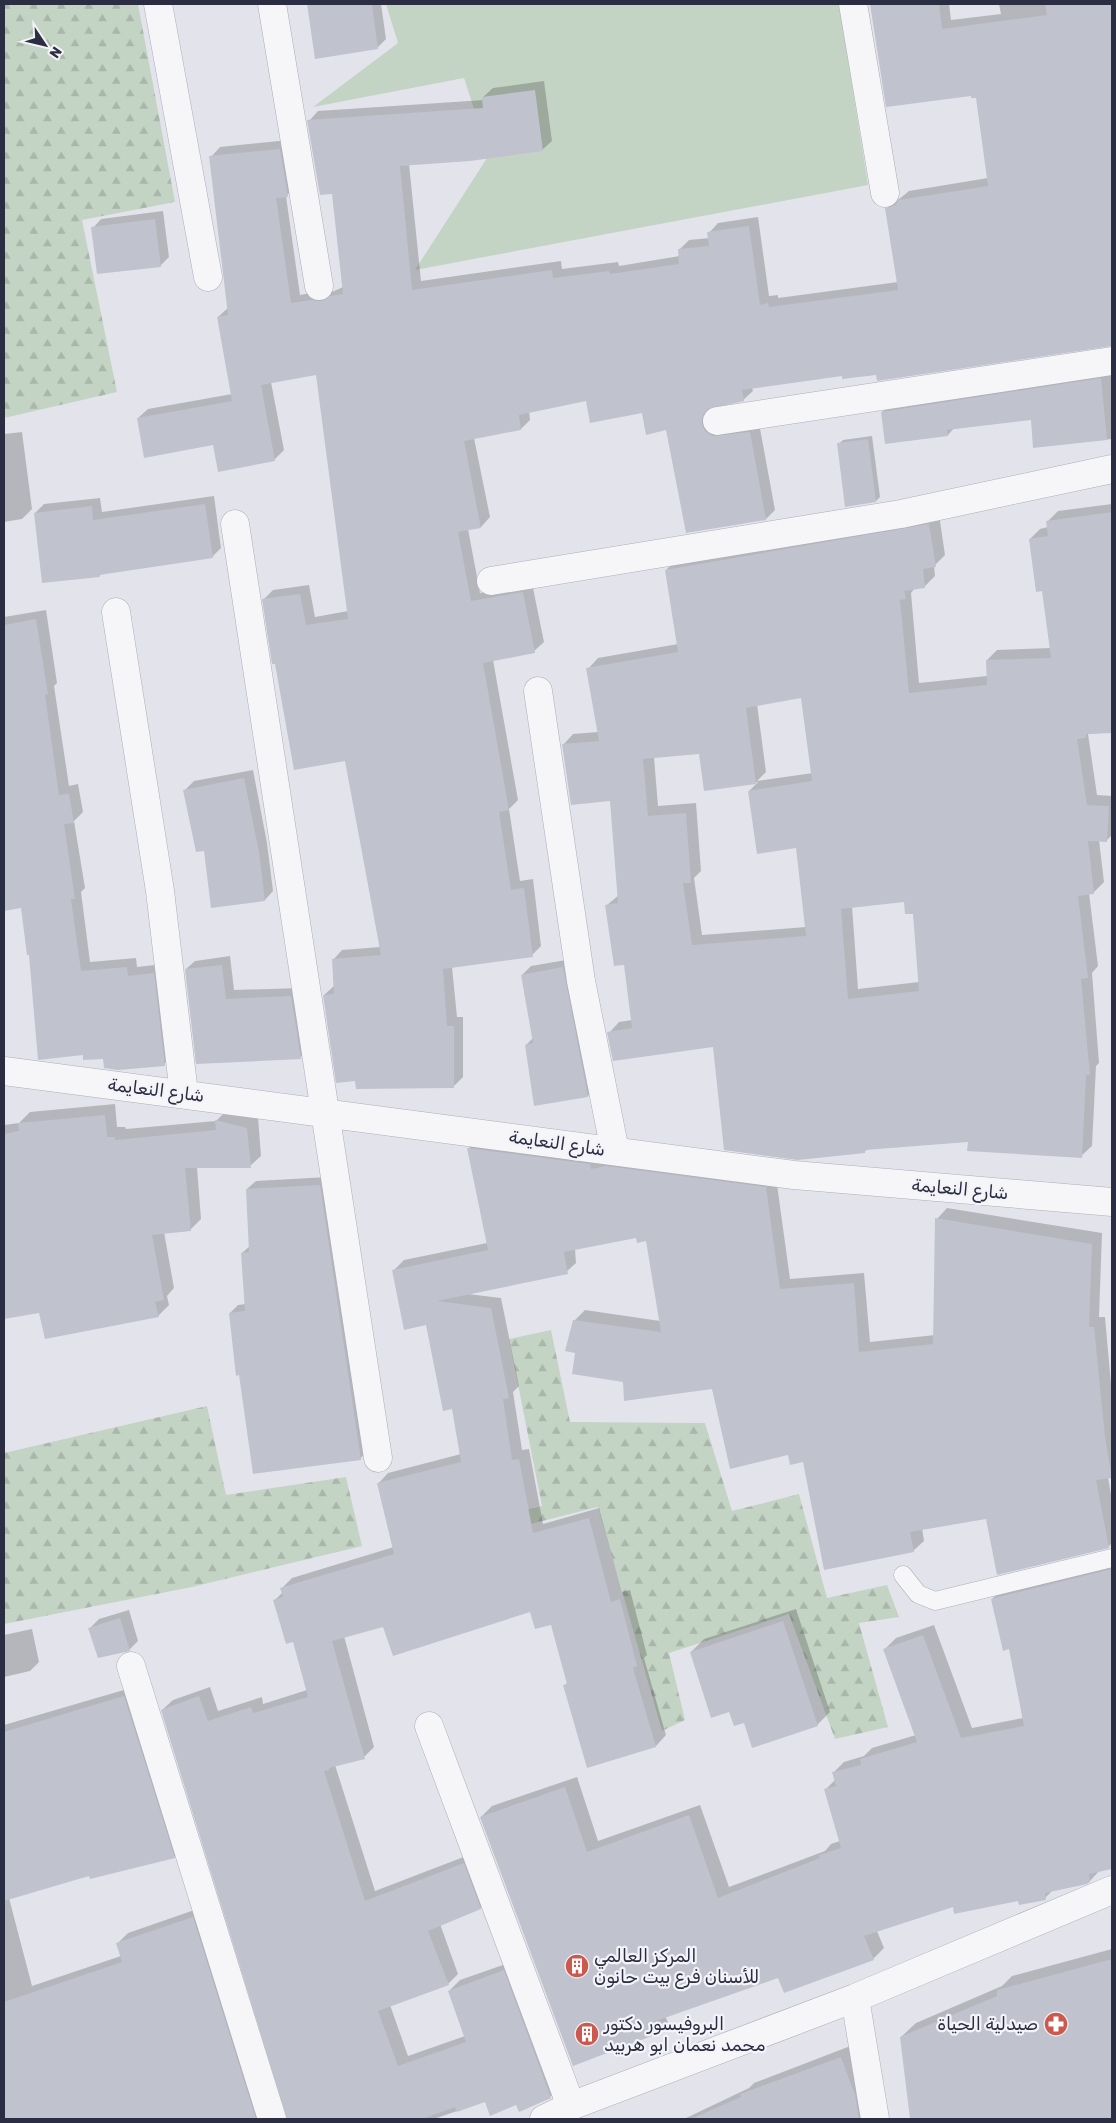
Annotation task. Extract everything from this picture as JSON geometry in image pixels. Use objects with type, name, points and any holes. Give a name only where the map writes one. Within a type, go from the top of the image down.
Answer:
[{"type":"street","points":[[158,4],[208,277]]},
{"type":"street","points":[[272,4],[318,286]]},
{"type":"street","points":[[854,4],[884,193]]},
{"type":"street","points":[[717,421],[1112,361]]},
{"type":"street","points":[[491,581],[901,514],[1112,469]]},
{"type":"street","points":[[235,524],[323,1112],[378,1458]]},
{"type":"street","points":[[116,612],[160,891],[184,1094]]},
{"type":"street","points":[[538,691],[581,981],[615,1151]]},
{"type":"street","name":"شارع النعايمة","points":[[4,1071],[794,1175],[1112,1202]]},
{"type":"street","points":[[131,1666],[272,2119]]},
{"type":"street","points":[[429,1726],[571,2106]]},
{"type":"street","points":[[544,2119],[571,2106],[855,1998],[1112,1890]]},
{"type":"street","points":[[855,1998],[875,2119]]},
{"type":"lane","points":[[903,1575],[918,1594],[934,1601],[1112,1558]]},
{"type":"green space","points":[[4,4],[138,4],[175,202],[82,220],[117,392],[4,418]]},
{"type":"green space","points":[[386,4],[839,4],[868,185],[415,270],[489,155],[464,78],[313,107],[398,43]]},
{"type":"green space","points":[[551,1330],[570,1422],[705,1423],[732,1511],[799,1494],[827,1598],[887,1585],[899,1617],[859,1623],[888,1727],[835,1739],[789,1614],[669,1653],[685,1720],[662,1731],[598,1507],[471,1539],[467,1525],[542,1506],[509,1339]]},
{"type":"green space","points":[[207,1406],[226,1495],[346,1477],[362,1546],[192,1587],[4,1624],[4,1453]]},
{"type":"building","points":[[307,4],[372,4],[378,49],[315,59]]},
{"type":"building","points":[[870,4],[939,4],[942,29],[1047,15],[1045,4],[1112,4],[1112,346],[877,381],[876,375],[842,379],[842,376],[742,390],[744,401],[708,409],[703,415],[702,424],[705,431],[712,436],[750,432],[766,520],[686,533],[666,430],[646,435],[642,413],[590,423],[586,401],[519,415],[521,430],[464,441],[481,528],[458,532],[471,601],[523,592],[535,653],[483,663],[509,810],[499,812],[511,890],[524,888],[533,957],[443,969],[447,1026],[454,1026],[454,1088],[356,1089],[355,1081],[336,1083],[323,995],[334,994],[332,959],[381,955],[345,761],[294,770],[275,664],[272,664],[262,599],[300,594],[306,625],[348,619],[316,375],[261,385],[275,461],[218,472],[213,445],[144,458],[137,418],[232,401],[217,317],[228,315],[209,156],[280,149],[288,197],[276,198],[291,303],[312,300],[322,301],[330,296],[343,294],[332,194],[320,195],[307,120],[483,108],[482,97],[535,90],[543,151],[470,161],[400,166],[412,290],[552,270],[553,278],[609,271],[610,274],[679,264],[678,249],[709,246],[707,232],[749,226],[760,305],[768,303],[769,307],[898,290],[885,208],[895,205],[899,200],[988,186],[976,98],[971,98],[971,96],[886,107]]},
{"type":"building","points":[[155,219],[161,267],[97,274],[91,227]]},
{"type":"building","points":[[1101,378],[1107,440],[1033,448],[1031,420],[947,430],[948,436],[885,444],[881,412]]},
{"type":"building","points":[[868,439],[876,502],[845,507],[837,443]]},
{"type":"building","points":[[205,504],[213,558],[99,575],[100,577],[42,583],[34,513],[92,506],[93,520]]},
{"type":"building","points":[[1112,512],[1112,733],[1086,734],[1086,738],[1077,739],[1087,805],[1109,806],[1107,842],[1088,841],[1094,894],[1078,896],[1088,978],[1081,979],[1090,1075],[1086,1075],[1082,1158],[967,1151],[968,1142],[865,1150],[865,1153],[798,1160],[724,1150],[713,1047],[613,1061],[607,1032],[632,1028],[624,965],[614,966],[605,905],[618,903],[610,801],[571,805],[562,744],[599,741],[586,668],[678,652],[665,570],[929,524],[936,567],[923,569],[925,588],[904,591],[906,599],[900,600],[909,693],[987,685],[986,660],[1051,658],[1042,591],[1036,592],[1029,539],[1048,536],[1046,521]],"holes":[[[801,698],[812,781],[748,791],[757,854],[796,848],[806,936],[692,945],[683,883],[691,883],[686,813],[648,816],[643,759],[699,754],[704,791],[756,784],[746,708]],[[904,902],[905,914],[913,914],[919,991],[848,999],[841,909]]]},
{"type":"building","points":[[36,619],[48,694],[45,695],[59,795],[69,794],[74,823],[64,824],[75,899],[71,899],[81,971],[127,967],[128,976],[154,973],[165,1066],[118,1070],[104,1068],[103,1059],[83,1060],[83,1055],[38,1060],[29,955],[27,955],[21,908],[4,911],[4,625]]},
{"type":"building","points":[[244,778],[259,852],[265,901],[211,908],[204,851],[196,852],[183,790]]},
{"type":"building","points":[[222,965],[226,999],[291,996],[301,1059],[196,1064],[185,969]]},
{"type":"building","points":[[563,967],[588,1097],[534,1106],[525,1045],[533,1043],[521,975]]},
{"type":"building","points":[[105,1115],[107,1137],[115,1137],[115,1140],[216,1130],[215,1120],[247,1128],[251,1168],[185,1168],[191,1231],[152,1235],[164,1300],[155,1302],[159,1317],[45,1339],[39,1313],[4,1319],[4,1134],[19,1131],[18,1123]]},
{"type":"building","points":[[467,1148],[590,1164],[591,1169],[606,1166],[766,1187],[780,1289],[854,1283],[859,1352],[933,1344],[935,1218],[1092,1244],[1089,1327],[1094,1327],[1105,1437],[1112,1478],[1096,1480],[1109,1548],[997,1575],[986,1519],[910,1532],[914,1552],[824,1570],[803,1462],[790,1465],[788,1455],[730,1469],[712,1389],[624,1401],[623,1382],[572,1374],[575,1353],[565,1351],[573,1320],[661,1332],[646,1241],[637,1243],[636,1238],[564,1252],[568,1274],[437,1301],[491,1308],[509,1398],[503,1399],[512,1460],[519,1459],[533,1533],[589,1518],[611,1602],[620,1599],[637,1666],[633,1668],[656,1747],[587,1768],[563,1685],[567,1684],[551,1625],[535,1629],[530,1612],[393,1656],[383,1627],[332,1641],[365,1759],[324,1771],[365,1901],[464,1863],[481,1909],[428,1931],[449,1985],[378,2011],[398,2066],[466,2042],[448,1991],[504,1970],[551,2098],[519,2112],[516,2105],[490,2116],[485,2102],[457,2112],[455,2107],[422,2119],[287,2119],[161,1710],[199,1696],[208,1721],[251,1707],[253,1713],[308,1697],[293,1642],[286,1644],[273,1600],[283,1597],[280,1588],[394,1554],[377,1483],[461,1462],[452,1409],[443,1411],[426,1325],[404,1330],[392,1270],[488,1250]]},
{"type":"building","points":[[320,1185],[361,1460],[253,1474],[239,1375],[236,1376],[229,1313],[245,1311],[241,1253],[249,1252],[246,1189]]},
{"type":"building","points":[[1112,1569],[1112,1869],[1089,1874],[1090,1882],[1087,1884],[1045,1893],[1046,1900],[1019,1905],[1018,1901],[954,1914],[953,1907],[864,1936],[874,1960],[784,1993],[778,1978],[653,2022],[657,2034],[573,2066],[480,1817],[565,1787],[587,1852],[689,1815],[718,1898],[820,1858],[819,1855],[841,1848],[824,1789],[836,1786],[832,1772],[861,1765],[860,1759],[917,1742],[883,1649],[923,1635],[961,1738],[1024,1726],[1009,1649],[1003,1651],[991,1599]]},
{"type":"building","points":[[120,1618],[130,1651],[98,1658],[88,1628]]},
{"type":"building","points":[[783,1621],[818,1726],[752,1748],[744,1723],[734,1726],[729,1712],[711,1718],[690,1652]]},
{"type":"building","points":[[124,1696],[175,1858],[90,1879],[89,1876],[4,1901],[4,1732]]},
{"type":"building","points":[[193,1917],[256,2119],[4,2119],[4,2002],[122,1962],[116,1943]]},
{"type":"building","points":[[1112,1959],[1112,2119],[910,2119],[900,2037],[997,1996],[997,1990]]},
{"type":"building","points":[[841,2057],[855,2095],[859,2119],[691,2119],[741,2097],[740,2094]]},
{"type":"place","name":"المركز العالمي للأسنان فرع بيت حانون","points":[[577,1966]]},
{"type":"place","name":"صيدلية الحياة","points":[[1056,2024]]},
{"type":"place","name":"البروفيسور دكتور محمد نعمان ابو هربيد","points":[[587,2034]]}]
